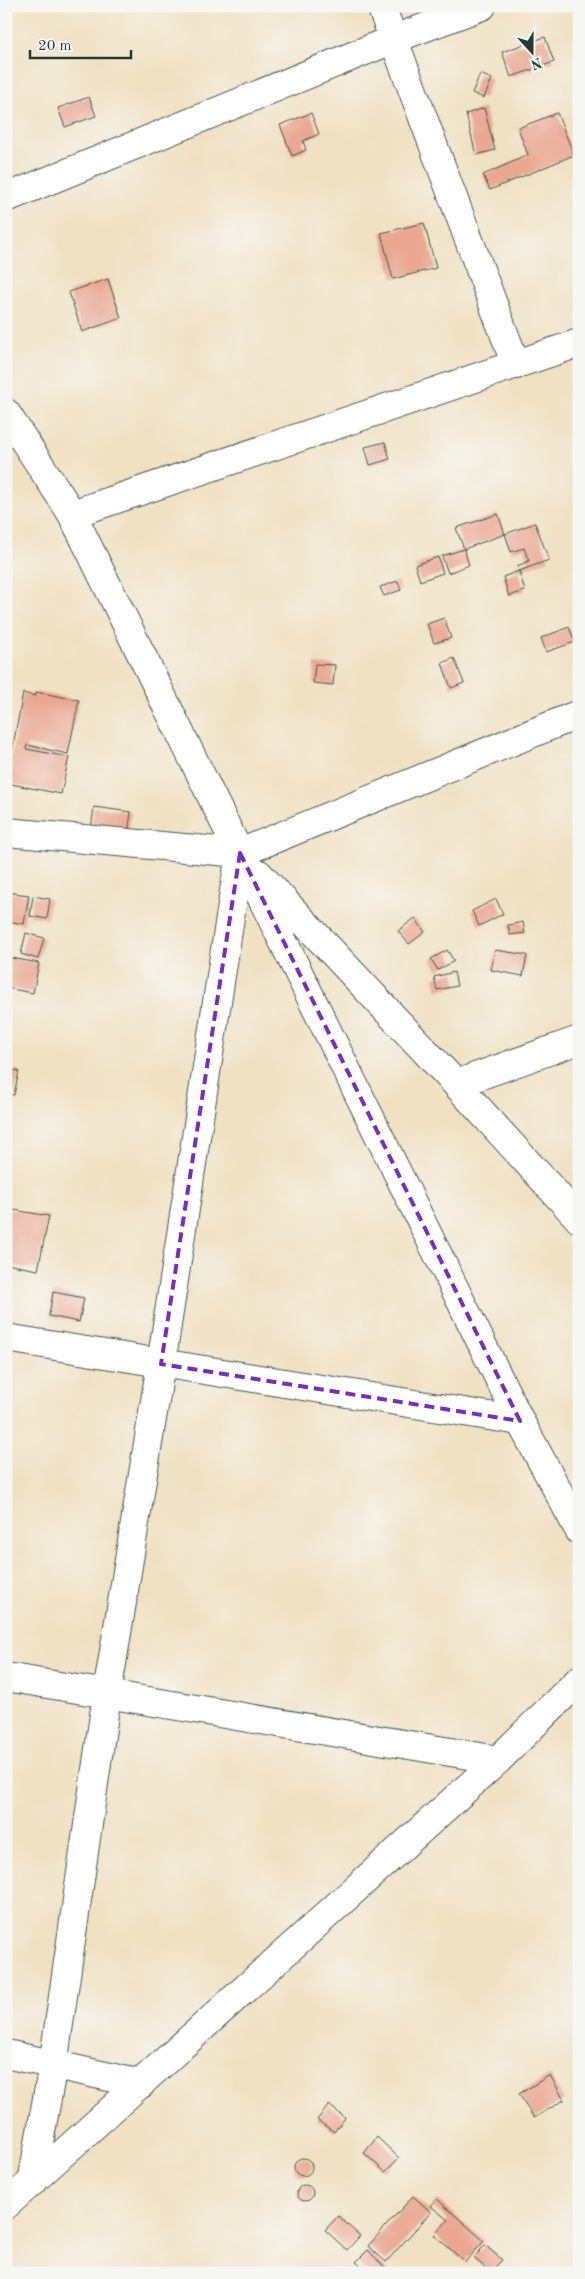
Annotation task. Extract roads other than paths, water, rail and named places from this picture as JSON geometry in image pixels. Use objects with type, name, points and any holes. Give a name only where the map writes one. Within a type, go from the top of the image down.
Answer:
[{"type":"street","points":[[381,6],[516,365]]},
{"type":"street","points":[[6,198],[394,39],[482,6]]},
{"type":"street","points":[[72,514],[579,343]]},
{"type":"street","points":[[6,413],[72,514],[520,1421],[579,1530]]},
{"type":"street","points":[[6,832],[240,853],[579,714]]},
{"type":"street","points":[[240,853],[456,1084],[579,1220]]},
{"type":"street","points":[[32,2182],[53,2064],[107,1694],[161,1364],[240,853]]},
{"type":"street","points":[[456,1084],[579,1040]]},
{"type":"street","points":[[6,1338],[520,1421]]},
{"type":"street","points":[[6,1677],[498,1760]]},
{"type":"street","points":[[6,2205],[498,1760],[579,1680]]},
{"type":"street","points":[[6,2054],[141,2084]]}]
